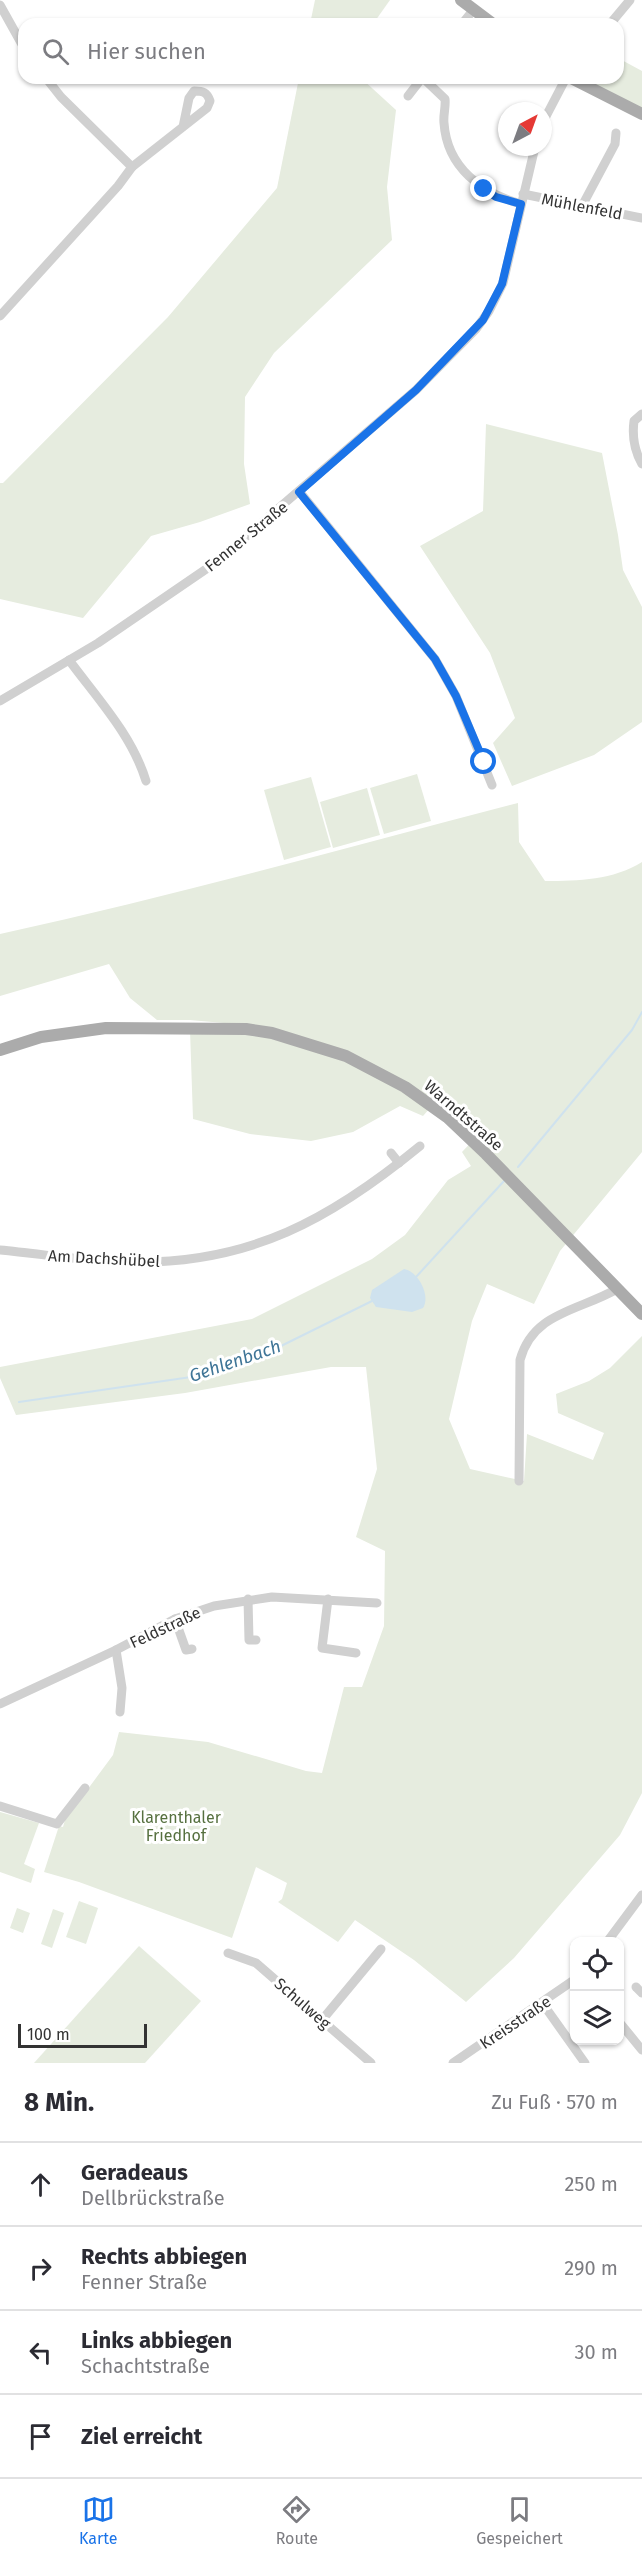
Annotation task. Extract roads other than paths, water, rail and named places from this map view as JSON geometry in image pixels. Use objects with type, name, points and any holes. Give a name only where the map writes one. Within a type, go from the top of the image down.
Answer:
[{"type":"main road","points":[[461,0],[485,18]]},
{"type":"main road","points":[[583,84],[642,114]]},
{"type":"main road","name":"Warndtstraße","points":[[0,1050],[41,1036],[106,1028],[246,1029],[272,1033],[346,1056],[405,1087],[447,1117],[642,1314]]},
{"type":"street","points":[[615,18],[630,0]]},
{"type":"street","points":[[0,5],[18,37]]},
{"type":"street","points":[[467,18],[470,14]]},
{"type":"street","points":[[51,84],[132,167]]},
{"type":"street","points":[[408,96],[417,84]]},
{"type":"street","name":"Mühlenfeld","points":[[429,84],[446,99],[444,121],[446,136],[454,157],[468,176],[496,197],[641,215]]},
{"type":"street","points":[[552,105],[563,84]]},
{"type":"street","points":[[0,316],[118,186],[132,167],[183,127]]},
{"type":"street","points":[[582,206],[615,144],[616,133]]},
{"type":"street","name":"Fenner Straße","points":[[0,701],[98,643],[215,563],[416,390],[483,320],[502,284],[534,156]]},
{"type":"street","points":[[642,414],[634,421],[633,433],[634,444],[642,464]]},
{"type":"street","points":[[299,492],[435,659],[456,696],[492,785]]},
{"type":"street","points":[[69,660],[127,738],[139,759],[146,781]]},
{"type":"street","name":"Am Dachshübel","points":[[0,1250],[130,1262],[169,1262],[238,1251],[271,1240],[345,1203],[420,1146]]},
{"type":"street","points":[[392,1153],[399,1163]]},
{"type":"street","points":[[519,1481],[520,1360],[523,1347],[530,1335],[550,1319],[617,1289]]},
{"type":"street","name":"Feldstraße","points":[[0,1704],[116,1650],[175,1619],[214,1606],[272,1597],[377,1603]]},
{"type":"street","points":[[248,1599],[249,1640],[256,1640]]},
{"type":"street","points":[[328,1599],[322,1648],[356,1653]]},
{"type":"street","points":[[175,1619],[186,1650],[192,1649]]},
{"type":"street","points":[[116,1650],[122,1688],[120,1712]]},
{"type":"street","points":[[0,1806],[57,1824],[85,1788]]},
{"type":"street","points":[[610,1937],[642,1895]]},
{"type":"street","points":[[322,2020],[381,1949]]},
{"type":"street","name":"Schulweg","points":[[228,1953],[256,1963],[371,2063]]},
{"type":"street","name":"Kreisstraße","points":[[455,2062],[543,2004],[570,1983]]},
{"type":"street","points":[[543,2004],[585,2063]]},
{"type":"street","points":[[624,2029],[642,2050]]},
{"type":"water","points":[[404,1269],[414,1274],[422,1285],[425,1297],[423,1308],[412,1312],[376,1307],[370,1298],[372,1290]]},
{"type":"waterway","name":"Gehlenbach","points":[[518,1167],[632,1030],[642,1012]]},
{"type":"waterway","name":"Gehlenbach","points":[[416,1277],[504,1181]]},
{"type":"waterway","name":"Gehlenbach","points":[[19,1402],[198,1376],[281,1346],[372,1301]]},
{"type":"park label","name":"Klarenthaler Friedhof","points":[[176,1826]]}]
